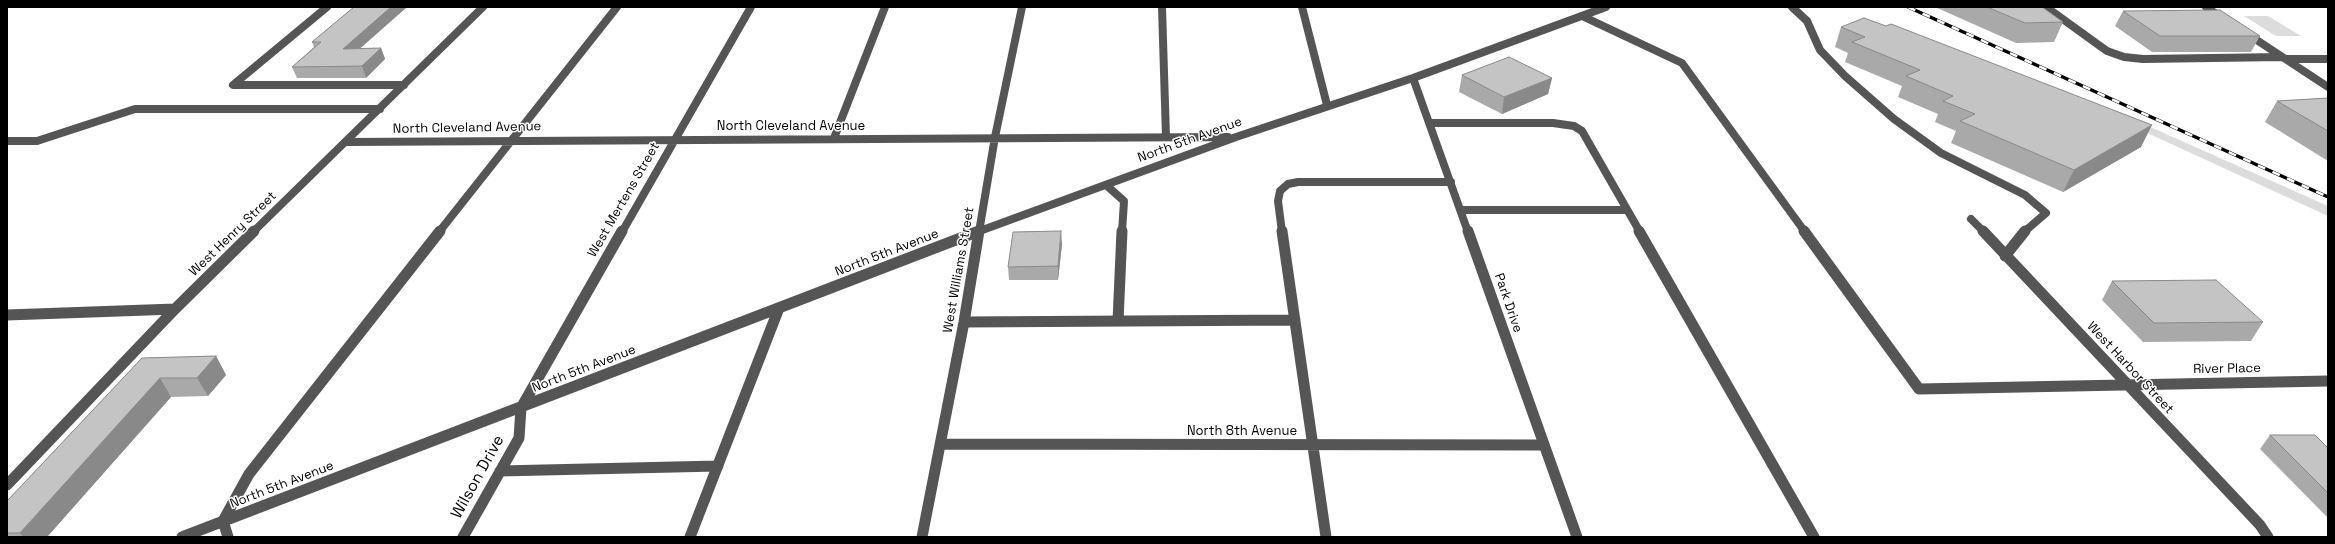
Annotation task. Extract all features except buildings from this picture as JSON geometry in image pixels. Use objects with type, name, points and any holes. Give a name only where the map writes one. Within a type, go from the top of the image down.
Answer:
[{"type":"street","points":[[326,7],[233,85],[404,85]]},
{"type":"street","name":"West Henry Street","points":[[7,485],[175,309],[483,7]]},
{"type":"street","points":[[228,537],[223,521],[234,498],[249,474],[617,7]]},
{"type":"street","name":"West Mertens Street","points":[[521,408],[673,139],[751,7]]},
{"type":"street","points":[[834,138],[885,7]]},
{"type":"street","name":"West Williams Street","points":[[922,537],[964,322],[995,137],[1022,7]]},
{"type":"street","points":[[1162,7],[1166,137]]},
{"type":"street","points":[[1302,7],[1327,105]]},
{"type":"street","name":"North 5th Avenue","points":[[182,537],[980,231],[1236,137],[1327,105],[1414,78],[1606,7]]},
{"type":"street","points":[[1792,7],[1807,21],[1820,50],[1845,76],[1894,119],[1941,153],[2025,195],[2046,213],[2028,228],[2005,256]]},
{"type":"street","points":[[2046,7],[2107,51],[2124,57],[2143,59],[2328,59]]},
{"type":"street","points":[[2206,7],[2328,87]]},
{"type":"street","name":"River Place","points":[[1582,16],[1682,63],[1919,389],[2328,381]]},
{"type":"street","name":"Park Drive","points":[[1414,78],[1543,445],[1577,537]]},
{"type":"street","points":[[7,141],[37,141],[135,109],[380,109]]},
{"type":"street","points":[[1430,123],[1553,123],[1574,126],[1582,131],[1814,537]]},
{"type":"street","name":"North Cleveland Avenue","points":[[346,142],[995,137],[1236,137]]},
{"type":"street","points":[[1326,537],[1278,201],[1280,191],[1288,184],[1298,182],[1450,182]]},
{"type":"street","points":[[1106,185],[1124,201],[1118,321]]},
{"type":"street","points":[[1461,210],[1627,210]]},
{"type":"street","name":"West Harbor Street","points":[[1971,219],[2260,525],[2268,537]]},
{"type":"street","points":[[690,537],[779,308]]},
{"type":"street","points":[[7,314],[175,309]]},
{"type":"street","points":[[964,322],[1295,320]]},
{"type":"street","name":"Wilson Drive","points":[[463,537],[519,438],[521,408]]},
{"type":"street","name":"North 8th Avenue","points":[[941,444],[1543,445]]},
{"type":"street","points":[[500,471],[718,466]]},
{"type":"shaded area","points":[[2244,16],[2268,16],[2301,36],[2276,36]]},
{"type":"shaded area","points":[[2139,122],[2328,206],[2328,216],[2132,126]]},
{"type":"railway","points":[[1908,7],[2328,197]]}]
